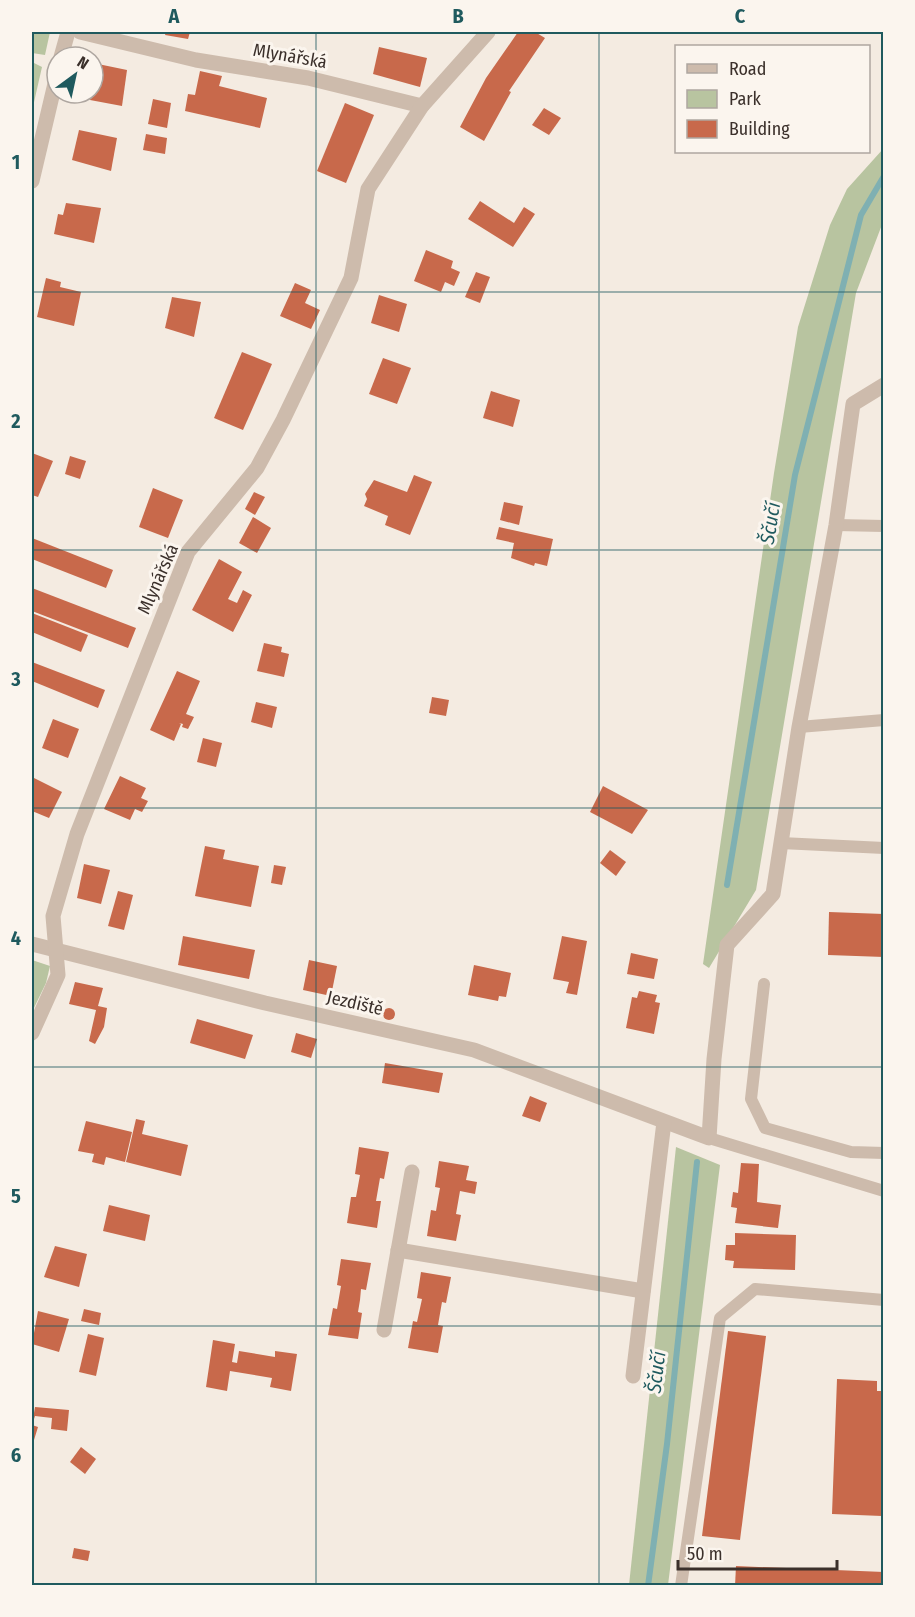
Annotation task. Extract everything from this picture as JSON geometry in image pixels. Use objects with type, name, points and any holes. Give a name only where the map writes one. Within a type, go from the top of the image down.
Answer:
[{"type":"street","name":"Mlynářská","points":[[80,32],[196,60],[308,78],[422,106]]},
{"type":"street","name":"Mlynářská","points":[[32,1033],[58,975],[53,916],[77,834],[188,552],[257,468],[283,420],[351,278],[368,189],[422,106],[488,32]]},
{"type":"street","points":[[32,181],[50,105]]},
{"type":"street","points":[[709,1138],[714,1059],[728,945],[773,894],[799,727],[836,525],[853,404],[884,385]]},
{"type":"street","name":"Jezdiště","points":[[32,944],[265,1004],[474,1050],[709,1138]]},
{"type":"street","points":[[633,1376],[664,1122]]},
{"type":"street","points":[[384,1330],[412,1172]]},
{"type":"street","points":[[398,1251],[643,1291]]},
{"type":"lane","points":[[836,525],[884,526]]},
{"type":"lane","points":[[799,727],[884,720]]},
{"type":"lane","points":[[781,843],[884,848]]},
{"type":"lane","points":[[765,984],[751,1099],[765,1128],[851,1152],[884,1153]]},
{"type":"lane","points":[[709,1138],[884,1191]]},
{"type":"lane","points":[[681,1586],[720,1318],[755,1289],[884,1300]]},
{"type":"green space","points":[[32,32],[50,32],[47,45],[45,45],[45,55],[32,53]]},
{"type":"green space","points":[[32,62],[42,67],[32,111]]},
{"type":"green space","points":[[883,149],[883,222],[856,293],[756,890],[709,968],[703,964],[774,473],[798,327],[830,225],[847,189]]},
{"type":"green space","points":[[32,960],[50,966],[46,983],[32,1012]]},
{"type":"green space","points":[[676,1147],[720,1165],[668,1585],[629,1585]]},
{"type":"building","points":[[166,32],[190,32],[188,39],[165,35]]},
{"type":"building","points":[[518,32],[535,32],[545,38],[509,91],[511,92],[484,141],[460,127],[486,78]]},
{"type":"building","points":[[379,47],[427,58],[420,87],[373,74]]},
{"type":"building","points":[[105,65],[127,70],[122,106],[105,103]]},
{"type":"building","points":[[200,71],[222,76],[219,86],[267,98],[260,128],[185,111],[188,94],[195,95]]},
{"type":"building","points":[[153,99],[171,103],[167,128],[148,124]]},
{"type":"building","points":[[345,103],[374,115],[346,183],[317,171]]},
{"type":"building","points":[[544,108],[561,118],[549,135],[532,125]]},
{"type":"building","points":[[79,130],[117,138],[111,171],[72,160]]},
{"type":"building","points":[[146,134],[167,138],[165,154],[143,150]]},
{"type":"building","points":[[480,201],[514,223],[524,207],[535,214],[513,247],[468,219]]},
{"type":"building","points":[[66,203],[101,208],[94,243],[54,234],[58,214],[63,215]]},
{"type":"building","points":[[426,250],[453,261],[451,268],[460,272],[454,286],[445,282],[441,292],[414,281]]},
{"type":"building","points":[[476,272],[490,277],[480,303],[465,297]]},
{"type":"building","points":[[46,278],[61,282],[60,287],[81,292],[74,326],[37,317]]},
{"type":"building","points":[[295,283],[311,290],[305,303],[320,310],[311,329],[280,316]]},
{"type":"building","points":[[379,295],[407,304],[399,332],[371,323]]},
{"type":"building","points":[[172,297],[201,302],[194,337],[165,328]]},
{"type":"building","points":[[242,352],[272,364],[243,430],[214,418]]},
{"type":"building","points":[[383,358],[411,368],[397,404],[369,394]]},
{"type":"building","points":[[491,391],[520,400],[513,427],[483,418]]},
{"type":"building","points":[[32,453],[53,461],[38,497],[32,495]]},
{"type":"building","points":[[70,456],[86,461],[80,479],[65,474]]},
{"type":"building","points":[[414,475],[432,482],[410,535],[385,525],[388,516],[364,506],[367,499],[365,494],[374,480],[407,492]]},
{"type":"building","points":[[153,488],[183,500],[168,538],[139,527]]},
{"type":"building","points":[[254,492],[265,497],[255,515],[245,509]]},
{"type":"building","points":[[504,502],[523,506],[519,525],[500,520]]},
{"type":"building","points":[[253,517],[271,528],[257,553],[239,543]]},
{"type":"building","points":[[499,527],[553,539],[547,566],[535,563],[534,566],[511,558],[514,543],[496,539]]},
{"type":"building","points":[[32,538],[113,570],[106,588],[32,559]]},
{"type":"building","points":[[219,559],[242,572],[228,599],[237,603],[243,590],[252,595],[233,632],[192,610]]},
{"type":"building","points":[[32,588],[136,628],[128,648],[32,611]]},
{"type":"building","points":[[32,613],[88,635],[81,652],[32,632]]},
{"type":"building","points":[[264,643],[282,647],[281,652],[289,654],[284,677],[257,671]]},
{"type":"building","points":[[32,662],[105,690],[98,708],[32,681]]},
{"type":"building","points":[[177,671],[200,681],[186,714],[194,717],[188,729],[182,727],[183,724],[179,723],[181,724],[174,741],[150,730]]},
{"type":"building","points":[[432,697],[449,700],[446,716],[429,713]]},
{"type":"building","points":[[256,702],[277,707],[272,728],[251,722]]},
{"type":"building","points":[[53,719],[79,729],[68,758],[42,748]]},
{"type":"building","points":[[203,738],[222,743],[216,767],[197,762]]},
{"type":"building","points":[[120,776],[146,788],[141,798],[148,801],[142,812],[135,809],[130,820],[104,809]]},
{"type":"building","points":[[32,777],[62,792],[49,818],[32,811]]},
{"type":"building","points":[[603,786],[648,810],[632,834],[590,812]]},
{"type":"building","points":[[205,846],[225,850],[223,859],[259,866],[251,907],[195,896]]},
{"type":"building","points":[[610,850],[626,862],[616,876],[600,863]]},
{"type":"building","points":[[84,864],[110,870],[101,904],[77,898]]},
{"type":"building","points":[[274,865],[286,867],[282,885],[271,883]]},
{"type":"building","points":[[118,891],[133,895],[124,930],[108,926]]},
{"type":"building","points":[[829,912],[884,914],[884,957],[828,955]]},
{"type":"building","points":[[183,936],[255,950],[249,979],[178,965]]},
{"type":"building","points":[[562,936],[587,941],[577,995],[566,993],[569,982],[553,979]]},
{"type":"building","points":[[631,953],[658,959],[654,979],[627,974]]},
{"type":"building","points":[[309,960],[337,966],[331,996],[303,990]]},
{"type":"building","points":[[474,965],[511,973],[506,997],[499,996],[498,1001],[468,995]]},
{"type":"building","points":[[75,982],[103,988],[98,1006],[107,1008],[104,1027],[95,1044],[89,1041],[96,1010],[69,1004]]},
{"type":"building","points":[[639,991],[657,995],[655,1002],[660,1003],[654,1034],[626,1028],[632,997],[637,998]]},
{"type":"building","points":[[389,1008],[395,1014],[389,1020],[383,1014]]},
{"type":"building","points":[[197,1019],[253,1035],[245,1059],[190,1043]]},
{"type":"building","points":[[296,1033],[317,1039],[311,1058],[291,1052]]},
{"type":"building","points":[[385,1063],[443,1073],[439,1093],[382,1083]]},
{"type":"building","points":[[530,1096],[547,1103],[540,1122],[522,1116]]},
{"type":"building","points":[[136,1119],[145,1121],[142,1134],[188,1145],[181,1176],[126,1162]]},
{"type":"building","points":[[86,1121],[132,1132],[125,1162],[106,1157],[104,1165],[92,1162],[94,1154],[78,1151]]},
{"type":"building","points":[[359,1147],[389,1152],[384,1179],[380,1178],[376,1201],[381,1201],[377,1228],[347,1223],[351,1197],[356,1197],[360,1175],[355,1174]]},
{"type":"building","points":[[439,1161],[469,1166],[466,1180],[477,1182],[475,1194],[460,1191],[456,1214],[461,1215],[456,1241],[427,1236],[431,1210],[436,1211],[440,1188],[435,1187]]},
{"type":"building","points":[[741,1163],[759,1164],[757,1202],[781,1205],[778,1228],[735,1223],[737,1208],[731,1207],[733,1192],[738,1193]]},
{"type":"building","points":[[109,1205],[150,1215],[145,1241],[103,1231]]},
{"type":"building","points":[[735,1233],[796,1235],[795,1270],[733,1268],[734,1261],[725,1260],[726,1245],[735,1245]]},
{"type":"building","points":[[55,1246],[87,1254],[79,1287],[44,1277]]},
{"type":"building","points":[[341,1259],[371,1263],[366,1290],[361,1289],[358,1312],[362,1313],[358,1339],[328,1335],[333,1308],[337,1309],[341,1286],[337,1285]]},
{"type":"building","points":[[421,1272],[451,1277],[446,1303],[442,1302],[438,1325],[443,1326],[438,1353],[408,1348],[413,1321],[417,1322],[422,1299],[417,1298]]},
{"type":"building","points":[[84,1309],[101,1313],[99,1325],[81,1321]]},
{"type":"building","points":[[38,1311],[69,1319],[59,1352],[32,1344]]},
{"type":"building","points":[[728,1331],[766,1336],[740,1540],[702,1536]]},
{"type":"building","points":[[88,1334],[104,1338],[96,1376],[79,1372]]},
{"type":"building","points":[[213,1340],[235,1344],[232,1362],[237,1363],[239,1351],[275,1357],[275,1351],[297,1354],[291,1391],[270,1387],[272,1378],[230,1371],[227,1391],[206,1387]]},
{"type":"building","points":[[837,1379],[877,1381],[877,1391],[884,1391],[882,1516],[832,1514]]},
{"type":"building","points":[[35,1407],[69,1410],[67,1431],[51,1429],[52,1418],[35,1416],[32,1425],[32,1412],[34,1413]]},
{"type":"building","points":[[32,1425],[38,1427],[34,1440],[32,1439]]},
{"type":"building","points":[[81,1447],[96,1459],[85,1474],[70,1462]]},
{"type":"building","points":[[74,1548],[90,1551],[88,1561],[72,1558]]},
{"type":"building","points":[[736,1566],[884,1572],[884,1586],[735,1586]]},
{"type":"waterway","name":"Ščučí","points":[[727,885],[795,475],[861,215],[884,176]]},
{"type":"waterway","name":"Ščučí","points":[[648,1586],[667,1444],[697,1162]]}]
